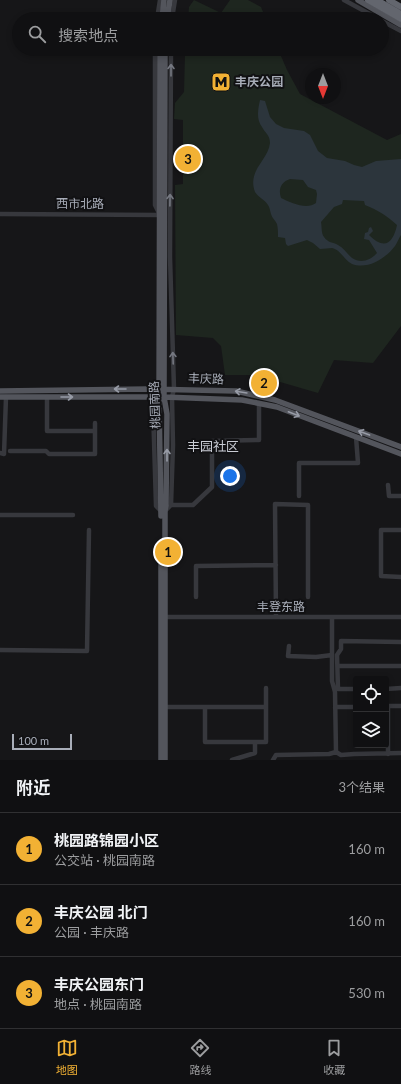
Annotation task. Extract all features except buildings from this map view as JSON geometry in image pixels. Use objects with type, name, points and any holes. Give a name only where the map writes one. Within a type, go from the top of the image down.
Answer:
[{"type":"highway","points":[[368,0],[388,12]]},
{"type":"highway","points":[[377,0],[401,14]]},
{"type":"highway","points":[[389,0],[401,7]]},
{"type":"highway","points":[[389,13],[401,20]]},
{"type":"main road","points":[[163,12],[164,0]]},
{"type":"main road","points":[[168,12],[170,0]]},
{"type":"main road","points":[[358,0],[379,12]]},
{"type":"main road","points":[[389,18],[401,25]]},
{"type":"main road","name":"桃园南路","points":[[160,56],[162,390]]},
{"type":"main road","name":"桃园南路","points":[[161,760],[163,511],[161,399],[165,56]]},
{"type":"main road","name":"丰庆路","points":[[0,390],[174,389],[236,391],[260,395],[275,400],[401,447]]},
{"type":"main road","name":"丰庆路","points":[[3,397],[161,399],[172,397],[236,399],[277,407],[401,454]]},
{"type":"main road","name":"桃园南路","points":[[163,617],[165,760]]},
{"type":"street","points":[[158,12],[160,0]]},
{"type":"street","points":[[173,12],[175,0]]},
{"type":"street","points":[[344,0],[366,12]]},
{"type":"street","points":[[389,25],[401,31]]},
{"type":"street","points":[[155,56],[155,205],[160,215]]},
{"type":"street","points":[[171,56],[170,258],[174,389],[172,397],[173,444],[171,505]]},
{"type":"street","name":"西市北路","points":[[0,214],[160,215]]},
{"type":"street","points":[[0,453],[4,454],[3,397]]},
{"type":"street","points":[[47,397],[46,431],[95,431]]},
{"type":"street","points":[[163,511],[171,505],[193,505],[212,487],[212,441],[259,440],[259,403]]},
{"type":"street","points":[[10,451],[46,451],[49,454],[95,454],[95,423]]},
{"type":"street","points":[[299,496],[299,463],[358,463],[356,437]]},
{"type":"street","points":[[388,485],[388,496],[401,496]]},
{"type":"street","points":[[276,616],[275,504],[308,504],[308,597]]},
{"type":"street","points":[[0,515],[73,515]]},
{"type":"street","points":[[0,650],[87,651],[89,530]]},
{"type":"street","points":[[401,530],[381,530],[381,576],[401,576]]},
{"type":"street","points":[[196,597],[196,566],[276,565]]},
{"type":"street","name":"丰登东路","points":[[163,617],[401,617]]},
{"type":"street","points":[[332,617],[332,681],[335,692],[336,752]]},
{"type":"street","points":[[353,689],[338,689],[337,655],[341,650],[341,641],[401,642]]},
{"type":"street","points":[[288,646],[288,656],[316,657],[332,655]]},
{"type":"street","points":[[338,666],[401,666]]},
{"type":"street","points":[[205,707],[205,742],[266,742],[266,688]]},
{"type":"street","points":[[389,688],[401,688]]},
{"type":"street","points":[[165,707],[266,706]]},
{"type":"street","points":[[389,706],[401,706]]},
{"type":"street","points":[[335,707],[353,707]]},
{"type":"street","points":[[387,712],[388,754]]},
{"type":"street","points":[[232,760],[255,753],[256,742]]},
{"type":"street","points":[[336,752],[341,756],[354,754],[401,754]]},
{"type":"street","points":[[273,760],[276,754],[329,754],[336,752]]},
{"type":"shaded area","points":[[194,0],[219,12],[189,12],[189,7]]},
{"type":"shaded area","points":[[230,0],[248,0],[261,7],[263,12],[222,12]]},
{"type":"shaded area","name":"丰庆公园","points":[[185,56],[281,56],[300,94],[305,97],[305,104],[319,104],[387,140],[401,134],[401,326],[373,363],[334,360],[318,393],[256,375],[225,375],[221,346],[213,338],[176,335],[175,185],[183,184],[183,120],[174,119],[175,103],[184,92]]},
{"type":"shaded area","points":[[260,100],[265,101],[270,117],[276,124],[284,128],[304,131],[310,135],[318,151],[327,158],[345,161],[362,167],[376,161],[401,159],[401,235],[395,246],[382,259],[364,265],[352,264],[335,249],[320,249],[307,240],[288,246],[285,238],[278,237],[277,224],[271,215],[269,206],[255,192],[253,184],[256,172],[266,155],[270,143],[268,136],[259,121],[258,114]],"holes":[[[290,179],[303,180],[308,187],[316,190],[316,203],[304,206],[294,204],[281,198],[281,186],[284,182]],[[343,200],[364,201],[365,205],[374,209],[397,225],[393,237],[387,243],[374,240],[369,235],[373,231],[371,227],[369,228],[368,232],[365,233],[364,239],[369,240],[377,253],[372,258],[362,261],[355,260],[344,249],[327,240],[323,235],[321,222],[334,207],[342,204]]]},
{"type":"place","name":"丰庆公园","points":[[221,82]]},
{"type":"place","name":"丰庆公园东门","points":[[188,159]]},
{"type":"place","name":"丰庆公园 北门","points":[[264,383]]},
{"type":"place","name":"桃园路锦园小区","points":[[168,552]]},
{"type":"district","name":"丰园社区","points":[[213,446]]}]
